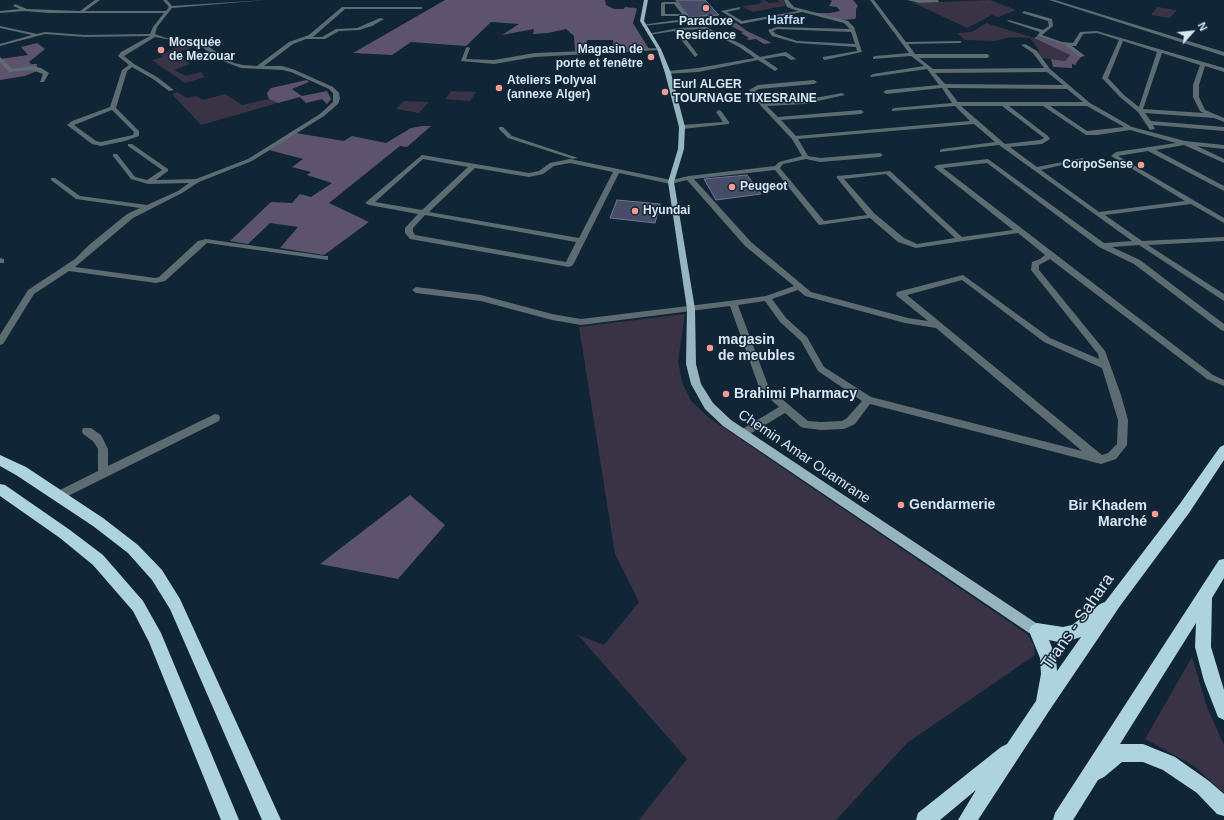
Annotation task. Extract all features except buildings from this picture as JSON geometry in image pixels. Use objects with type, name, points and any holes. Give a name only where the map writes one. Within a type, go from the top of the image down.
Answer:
[{"type":"highway","name":"Trans - Sahara","points":[[967,820],[1043,705],[1115,601],[1184,510],[1224,450]]},
{"type":"highway","points":[[0,460],[21,471],[98,522],[133,549],[157,575],[175,604],[272,820]]},
{"type":"highway","points":[[0,489],[98,560],[138,606],[155,638],[230,820]]},
{"type":"highway","points":[[1062,820],[1224,565]]},
{"type":"highway","points":[[1204,597],[1204,647],[1212,681],[1224,711]]},
{"type":"highway","points":[[1037,631],[1063,635],[1076,631],[1115,601]]},
{"type":"highway","points":[[1037,631],[1048,658],[1049,674],[1043,705]]},
{"type":"highway","points":[[925,820],[1017,744]]},
{"type":"highway","points":[[1089,778],[1119,753],[1144,753],[1169,763],[1203,787],[1224,807]]},
{"type":"main road","points":[[643,25],[642,21],[646,0]]},
{"type":"main road","name":"Chemin Amar Ouamrane","points":[[643,25],[659,49],[668,73],[682,127],[681,148],[672,180],[691,309],[691,364],[696,384],[709,406],[727,423],[743,434],[1037,631]]},
{"type":"street","points":[[82,11],[98,0]]},
{"type":"street","points":[[166,0],[169,9]]},
{"type":"street","points":[[0,12],[28,10],[82,11],[169,9],[216,2],[264,0]]},
{"type":"street","points":[[786,0],[789,6],[846,22],[852,27],[859,53],[825,58]]},
{"type":"street","points":[[872,0],[913,55],[929,69],[956,104],[975,122],[1098,214],[1224,298]]},
{"type":"street","points":[[910,0],[920,2],[937,2],[936,0]]},
{"type":"street","points":[[1051,0],[1224,54]]},
{"type":"street","points":[[663,3],[674,3],[687,16],[663,16],[663,3]]},
{"type":"street","points":[[15,5],[28,10]]},
{"type":"street","points":[[307,38],[344,8],[421,8]]},
{"type":"street","points":[[738,8],[723,11],[741,23],[803,11]]},
{"type":"street","points":[[154,35],[155,27],[169,9]]},
{"type":"street","points":[[1024,12],[1050,20],[1051,26],[1039,35],[1049,40],[1067,45],[1074,45],[1085,32],[1097,32],[1224,70]]},
{"type":"street","points":[[643,25],[679,21],[687,16]]},
{"type":"street","points":[[259,67],[291,43],[298,40],[307,38],[324,38],[334,32],[357,29],[382,19]]},
{"type":"street","points":[[1009,20],[1043,31]]},
{"type":"street","points":[[342,30],[349,25]]},
{"type":"street","points":[[0,27],[38,34],[85,36],[154,35],[166,39],[200,44],[232,64],[243,67],[282,68],[305,76],[331,88],[336,93],[337,98],[336,103],[322,114],[250,160],[197,181],[180,192],[147,207],[119,224],[78,261],[32,292],[0,342]]},
{"type":"street","points":[[649,34],[706,28],[740,46],[775,69]]},
{"type":"street","points":[[853,31],[777,28],[770,30],[774,34],[796,42],[858,46]]},
{"type":"street","points":[[676,30],[695,54]]},
{"type":"street","points":[[0,45],[38,34]]},
{"type":"street","points":[[154,35],[123,53],[121,56],[132,65],[155,78],[171,90]]},
{"type":"street","points":[[1122,39],[1106,71],[1105,78],[1122,96],[1140,111],[1154,134]]},
{"type":"street","points":[[904,43],[960,42]]},
{"type":"street","points":[[1023,45],[1035,52],[1048,70],[1088,104],[1130,128],[1185,143],[1224,161]]},
{"type":"street","points":[[1067,45],[1082,56]]},
{"type":"street","points":[[468,48],[463,60],[494,62],[535,55],[659,49]]},
{"type":"street","points":[[1140,111],[1160,51]]},
{"type":"street","points":[[668,73],[698,70],[782,54],[786,54],[794,59]]},
{"type":"street","points":[[875,58],[913,55],[988,56]]},
{"type":"street","points":[[0,59],[11,71],[32,68],[39,69],[46,73],[42,81]]},
{"type":"street","points":[[1204,64],[1200,71],[1196,85],[1196,97],[1203,111],[1224,120]]},
{"type":"street","points":[[112,108],[125,70],[132,65]]},
{"type":"street","points":[[873,76],[929,69],[1048,70]]},
{"type":"street","points":[[806,157],[794,138],[763,105],[752,90],[758,87],[814,82]]},
{"type":"street","points":[[886,92],[943,86],[1068,86]]},
{"type":"street","points":[[763,105],[804,102],[842,95]]},
{"type":"street","points":[[894,110],[956,104],[1088,104]]},
{"type":"street","points":[[942,151],[1003,144],[1042,142],[1047,139],[1003,104]]},
{"type":"street","points":[[1044,104],[1086,133],[1097,134],[1130,128]]},
{"type":"street","points":[[112,108],[137,132],[136,136],[101,144],[94,143],[70,125],[74,122],[112,108]]},
{"type":"street","points":[[1140,111],[1216,116]]},
{"type":"street","points":[[682,127],[727,123],[719,112]]},
{"type":"street","points":[[776,119],[861,112]]},
{"type":"street","points":[[794,138],[975,122]]},
{"type":"street","points":[[1148,123],[1224,129]]},
{"type":"street","points":[[501,128],[510,137],[549,151],[581,160],[672,180]]},
{"type":"street","points":[[1224,147],[1185,143],[1116,154],[1114,156],[1224,220]]},
{"type":"street","points":[[130,145],[166,170],[148,182]]},
{"type":"street","points":[[1150,149],[1224,189]]},
{"type":"street","points":[[115,155],[133,178],[148,182],[197,181]]},
{"type":"street","points":[[581,241],[369,203],[422,156],[529,175],[537,175],[552,164],[570,161],[672,180],[777,168],[781,163],[806,157],[820,160],[880,155]]},
{"type":"street","points":[[1037,169],[1081,159]]},
{"type":"street","points":[[1223,383],[1210,378],[1050,256],[937,167],[988,161],[1102,245],[1137,262],[1224,328]]},
{"type":"street","points":[[474,165],[423,213],[410,228],[409,233],[413,237],[569,265],[617,170]]},
{"type":"street","points":[[777,168],[822,223],[872,216]]},
{"type":"street","points":[[960,239],[888,172],[839,177],[872,216],[901,240],[916,246],[1019,231]]},
{"type":"street","points":[[689,178],[748,244],[808,294],[908,321],[939,325]]},
{"type":"street","points":[[53,179],[78,198],[147,207]]},
{"type":"street","points":[[1098,214],[1193,202]]},
{"type":"street","points":[[1102,245],[1224,239]]},
{"type":"street","points":[[67,268],[156,281],[162,279],[201,243],[206,241],[324,258]]},
{"type":"street","points":[[767,298],[783,320],[804,339],[821,369],[868,400],[1101,460],[1112,456],[1122,445],[1123,420],[1102,353],[1035,270],[1035,264],[1050,256]]},
{"type":"street","points":[[1101,460],[900,294],[923,289],[962,277],[1047,340],[1106,366]]},
{"type":"street","points":[[416,290],[481,298],[552,318],[581,322],[767,298],[800,287]]},
{"type":"street","points":[[729,304],[733,303],[765,390],[805,424],[821,426],[844,425],[852,421],[868,400]]},
{"type":"street","points":[[743,434],[785,408]]},
{"type":"street","points":[[58,496],[215,418]]},
{"type":"street","points":[[87,431],[97,438],[104,449],[103,473]]},
{"type":"shaded area","points":[[445,0],[605,0],[606,5],[614,9],[624,9],[625,7],[637,9],[633,23],[649,49],[614,49],[613,40],[587,40],[586,50],[575,51],[574,36],[566,29],[548,33],[533,34],[534,29],[502,35],[519,24],[491,22],[466,46],[411,42],[392,55],[353,53]]},
{"type":"shaded area","points":[[760,0],[764,0],[769,3],[780,2],[777,0],[783,0],[786,5],[753,12],[741,6],[760,4],[759,3],[763,2]]},
{"type":"shaded area","points":[[830,0],[853,0],[858,6],[856,9],[855,19],[842,20],[814,13],[830,13],[840,11],[837,7],[829,6],[832,1]]},
{"type":"shaded area","points":[[990,0],[1016,10],[998,17],[992,15],[967,28],[914,3]]},
{"type":"shaded area","points":[[1157,7],[1177,10],[1170,18],[1151,15]]},
{"type":"shaded area","points":[[736,23],[747,31],[772,43],[764,44],[756,39],[746,39],[749,38],[741,33],[743,32],[731,26],[734,26],[732,24]]},
{"type":"shaded area","points":[[986,23],[1034,38],[1070,55],[1065,61],[1041,58],[1038,49],[1030,38],[1010,37],[995,41],[965,40],[957,33],[972,32]]},
{"type":"shaded area","points":[[1037,36],[1067,45],[1082,56],[1076,65],[1072,64],[1072,68],[1053,67],[1051,59],[1065,61],[1070,55],[1034,38]]},
{"type":"shaded area","points":[[37,43],[45,49],[29,62],[31,64],[37,64],[37,71],[25,76],[0,80],[0,59],[28,55],[21,47]]},
{"type":"shaded area","points":[[184,43],[198,46],[174,53],[190,64],[174,70],[186,76],[201,72],[205,77],[185,83],[152,60],[163,57],[161,55]]},
{"type":"shaded area","points":[[307,80],[309,82],[292,89],[302,96],[327,91],[331,99],[327,104],[322,99],[306,103],[300,97],[278,103],[269,99],[267,93],[271,88]]},
{"type":"shaded area","points":[[451,91],[476,92],[470,101],[445,99]]},
{"type":"shaded area","points":[[177,92],[187,98],[196,96],[203,100],[225,94],[242,105],[269,99],[278,103],[201,125],[172,94]]},
{"type":"shaded area","points":[[404,101],[429,102],[419,113],[396,109]]},
{"type":"shaded area","points":[[431,126],[407,147],[400,146],[329,203],[369,222],[324,255],[280,248],[298,227],[270,223],[248,244],[230,241],[271,202],[292,203],[300,194],[311,197],[332,183],[307,175],[311,172],[292,167],[303,159],[269,150],[296,133],[344,141],[352,136],[386,143],[411,128]]},
{"type":"shaded area","points":[[685,314],[678,361],[682,382],[691,401],[708,417],[1027,634],[1034,645],[1035,655],[907,743],[836,820],[639,820],[687,759],[578,635],[604,645],[639,602],[615,554],[579,327]]},
{"type":"shaded area","points":[[410,495],[445,525],[398,579],[320,564]]},
{"type":"shaded area","points":[[1192,657],[1207,707],[1224,745],[1224,793],[1194,766],[1145,739]]},
{"type":"place","name":"Paradoxe Residence","points":[[706,8]]},
{"type":"place","name":"Mosquée de Mezouar","points":[[161,50]]},
{"type":"place","name":"Magasin de porte et fenêtre","points":[[651,57]]},
{"type":"place","name":"Ateliers Polyval (annexe Alger)","points":[[499,88]]},
{"type":"place","name":"Eurl ALGER TOURNAGE TIXESRAINE","points":[[665,92]]},
{"type":"place","name":"CorpoSense","points":[[1141,165]]},
{"type":"place","name":"Peugeot","points":[[732,187]]},
{"type":"place","name":"Hyundai","points":[[635,211]]},
{"type":"place","name":"magasin de meubles","points":[[710,348]]},
{"type":"place","name":"Brahimi Pharmacy","points":[[726,394]]},
{"type":"place","name":"Gendarmerie","points":[[901,505]]},
{"type":"place","name":"Bir Khadem Marché","points":[[1155,514]]},
{"type":"district","name":"Haffar","points":[[786,20]]}]
